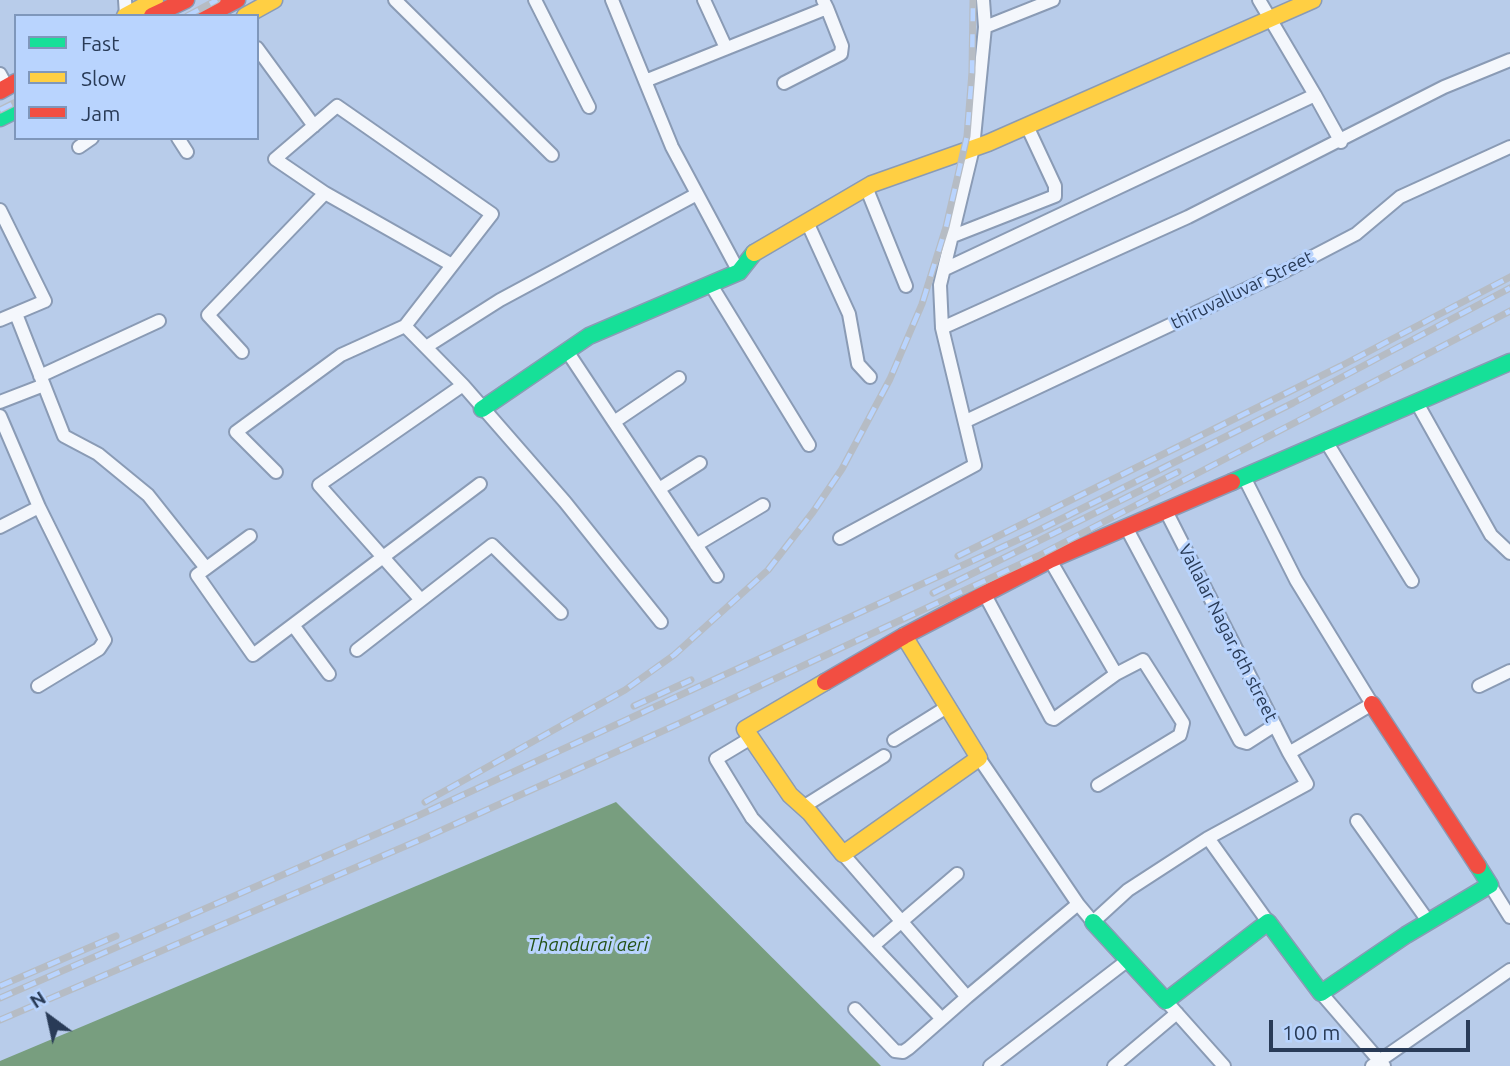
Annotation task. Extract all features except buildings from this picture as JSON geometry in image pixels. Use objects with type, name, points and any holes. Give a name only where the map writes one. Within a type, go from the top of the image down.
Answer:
[{"type":"main road","points":[[128,14],[155,0]]},
{"type":"main road","points":[[156,14],[186,0]]},
{"type":"main road","points":[[210,14],[237,0]]},
{"type":"main road","points":[[249,14],[274,0]]},
{"type":"main road","points":[[482,409],[589,336],[739,272],[749,256],[866,187],[1027,126],[1313,0]]},
{"type":"main road","points":[[904,636],[979,758],[844,854],[790,795],[745,729],[904,636],[1050,560],[1167,513],[1510,362]]},
{"type":"main road","points":[[1093,922],[1171,1007],[1268,922],[1321,993],[1429,921],[1490,885],[1371,704]]},
{"type":"street","points":[[395,0],[552,155]]},
{"type":"street","points":[[536,0],[589,107]]},
{"type":"street","points":[[612,0],[672,147],[739,272]]},
{"type":"street","points":[[704,0],[726,48]]},
{"type":"street","points":[[840,538],[975,465],[967,421],[942,328],[940,285],[973,148],[985,27],[983,0]]},
{"type":"street","points":[[985,27],[1052,0]]},
{"type":"street","points":[[1259,0],[1341,142]]},
{"type":"street","points":[[645,81],[825,4],[842,46],[841,54],[784,83]]},
{"type":"street","points":[[259,51],[314,126]]},
{"type":"street","points":[[942,328],[1188,216],[1341,142],[1444,87],[1510,60]]},
{"type":"street","points":[[945,269],[1315,95]]},
{"type":"street","points":[[276,472],[236,432],[341,355],[405,326],[492,214],[337,106],[275,159],[325,193],[452,265]]},
{"type":"street","points":[[953,236],[1055,196],[1055,186],[1027,126]]},
{"type":"street","points":[[79,147],[89,140]]},
{"type":"street","points":[[179,140],[187,152]]},
{"type":"street","name":"thiruvalluvar Street","points":[[967,421],[1299,264],[1356,234],[1400,197],[1510,147]]},
{"type":"street","points":[[866,187],[906,286]]},
{"type":"street","points":[[242,352],[208,315],[325,193]]},
{"type":"street","points":[[426,347],[500,300],[697,194]]},
{"type":"street","points":[[0,210],[45,301],[0,320]]},
{"type":"street","points":[[807,222],[849,314],[857,343],[858,364],[870,377]]},
{"type":"street","points":[[711,285],[809,446]]},
{"type":"street","points":[[16,314],[64,436],[98,454],[148,495],[206,568]]},
{"type":"street","points":[[0,402],[159,321]]},
{"type":"street","points":[[405,326],[463,385],[565,502],[660,622]]},
{"type":"street","points":[[567,351],[717,576]]},
{"type":"street","points":[[614,422],[679,378]]},
{"type":"street","points":[[421,600],[319,485],[463,385]]},
{"type":"street","points":[[1417,403],[1491,535],[1510,553]]},
{"type":"street","points":[[0,416],[40,507],[105,640],[99,649],[38,686]]},
{"type":"street","points":[[1327,443],[1412,581]]},
{"type":"street","points":[[659,489],[700,463]]},
{"type":"street","points":[[1245,478],[1296,580],[1371,704],[1289,753]]},
{"type":"street","points":[[250,536],[197,575],[253,654],[480,484]]},
{"type":"street","points":[[696,545],[763,505]]},
{"type":"street","points":[[0,527],[40,507]]},
{"type":"street","name":"Vallalar Nagar,6th street","points":[[1167,513],[1307,784],[1208,838]]},
{"type":"street","points":[[1127,529],[1240,741],[1247,743],[1275,725]]},
{"type":"street","points":[[356,650],[492,545],[561,613]]},
{"type":"street","points":[[1050,560],[1116,674]]},
{"type":"street","points":[[984,593],[1051,718],[1136,661],[1143,660],[1148,663],[1183,723],[1184,730],[1098,785]]},
{"type":"street","points":[[293,625],[329,674]]},
{"type":"street","points":[[1479,686],[1510,671]]},
{"type":"street","points":[[894,740],[947,707]]},
{"type":"street","points":[[751,738],[716,759],[752,818],[942,1018]]},
{"type":"street","points":[[803,807],[884,757]]},
{"type":"street","points":[[979,758],[1093,922],[1128,890],[1208,838],[1268,922]]},
{"type":"street","points":[[1357,821],[1429,921]]},
{"type":"street","points":[[844,854],[967,997]]},
{"type":"street","points":[[873,946],[900,920],[957,874]]},
{"type":"street","points":[[1490,885],[1510,916]]},
{"type":"street","points":[[855,1009],[895,1052],[902,1052],[1078,904]]},
{"type":"street","points":[[990,1066],[1128,960]]},
{"type":"street","points":[[1321,993],[1378,1064],[1510,970]]},
{"type":"street","points":[[1114,1066],[1171,1007],[1224,1066]]},
{"type":"water","name":"Thandurai aeri","points":[[616,802],[881,1066],[0,1066],[0,1061]]},
{"type":"railway","points":[[191,14],[217,0]]},
{"type":"railway","points":[[425,802],[625,690],[674,655],[768,570],[813,512],[842,469],[890,379],[922,304],[946,227],[967,136],[972,72],[973,0]]},
{"type":"railway","points":[[0,110],[14,103]]},
{"type":"railway","points":[[958,556],[1341,366],[1510,277]]},
{"type":"railway","points":[[0,998],[413,818],[1035,532],[1293,403],[1510,288]]},
{"type":"railway","points":[[0,1020],[422,839],[676,725],[1038,556],[1510,311]]},
{"type":"railway","points":[[933,593],[1178,472]]},
{"type":"railway","points":[[634,706],[691,680]]},
{"type":"railway","points":[[0,986],[116,936]]},
{"type":"traffic: fast","points":[[0,118],[14,111]]},
{"type":"traffic: fast","points":[[482,409],[589,336],[739,272],[754,253]]},
{"type":"traffic: fast","points":[[1232,482],[1510,362]]},
{"type":"traffic: fast","points":[[1093,922],[1166,1001],[1268,922],[1321,993],[1406,935],[1490,885],[1478,866]]},
{"type":"traffic: slow","points":[[129,14],[155,0]]},
{"type":"traffic: slow","points":[[249,14],[274,0]]},
{"type":"traffic: slow","points":[[754,253],[872,184],[988,143],[1313,0]]},
{"type":"traffic: slow","points":[[825,682],[745,729],[790,795],[810,813],[843,854],[979,758],[904,636]]},
{"type":"traffic: jam","points":[[156,14],[186,0]]},
{"type":"traffic: jam","points":[[210,14],[237,0]]},
{"type":"traffic: jam","points":[[0,91],[14,83]]},
{"type":"traffic: jam","points":[[825,682],[904,636],[1050,560],[1232,482]]},
{"type":"traffic: jam","points":[[1372,704],[1478,866]]}]
